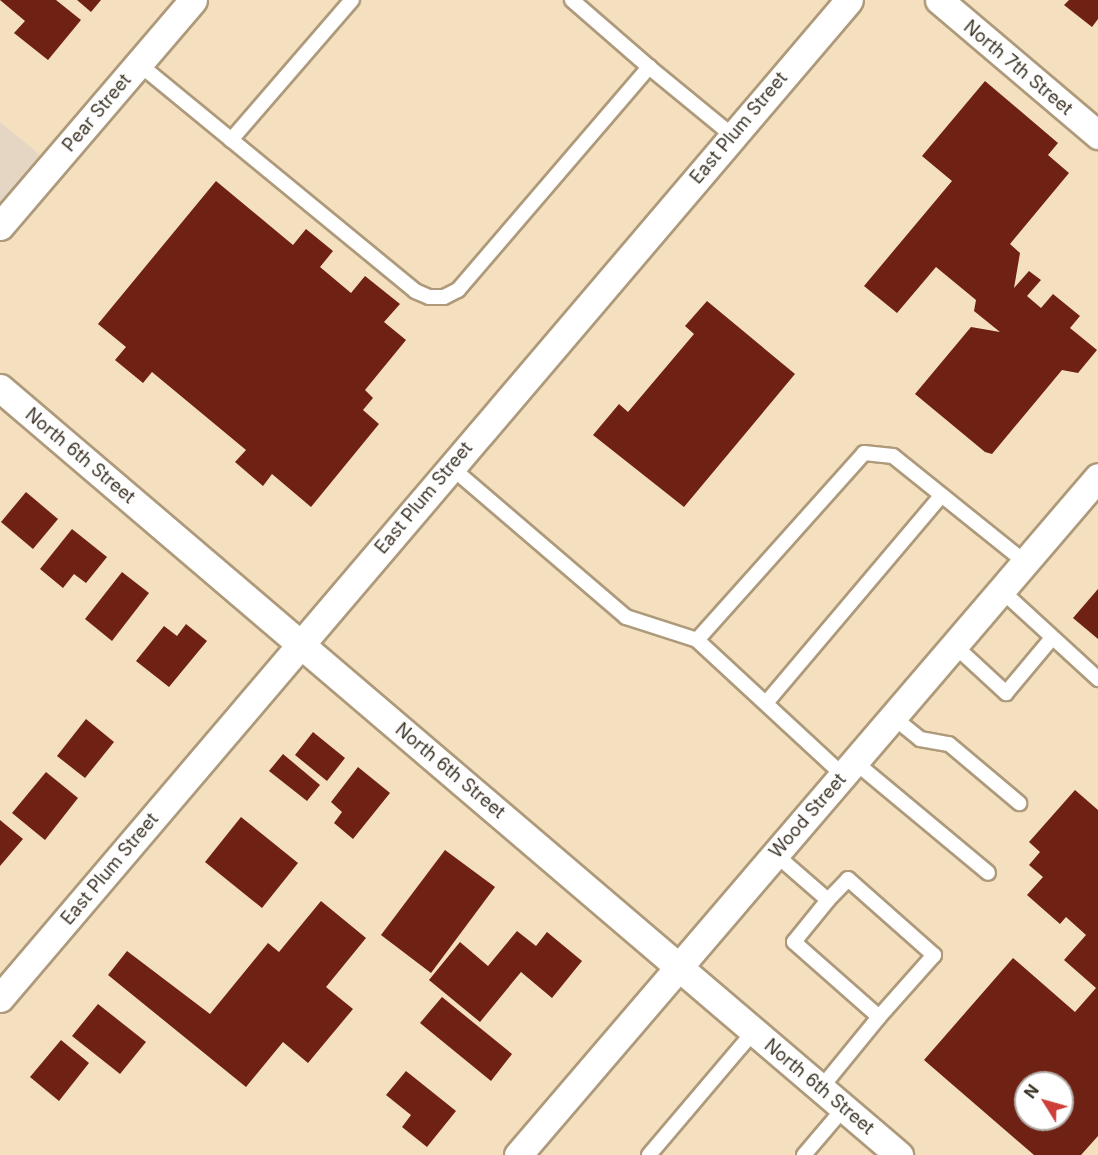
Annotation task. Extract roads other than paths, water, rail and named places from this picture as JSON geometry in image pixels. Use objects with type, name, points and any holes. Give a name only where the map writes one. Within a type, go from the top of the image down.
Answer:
[{"type":"street","name":"Pear Street","points":[[0,226],[193,0]]},
{"type":"street","name":"East Plum Street","points":[[0,998],[849,0]]},
{"type":"street","name":"North 7th Street","points":[[939,0],[1098,135]]},
{"type":"street","name":"North 6th Street","points":[[0,388],[899,1155]]},
{"type":"street","name":"Wood Street","points":[[518,1155],[1098,477]]},
{"type":"lane","points":[[231,140],[352,0]]},
{"type":"lane","points":[[572,0],[733,136]]},
{"type":"lane","points":[[139,64],[415,291],[429,297],[444,297],[458,290],[649,67]]},
{"type":"lane","points":[[697,640],[864,453],[893,456],[1025,562]]},
{"type":"lane","points":[[451,467],[626,617],[697,640],[766,703],[988,873]]},
{"type":"lane","points":[[766,703],[942,495]]},
{"type":"lane","points":[[1001,590],[1098,679]]},
{"type":"lane","points":[[954,645],[1006,693],[1052,638]]},
{"type":"lane","points":[[893,717],[920,739],[949,744],[1019,803]]},
{"type":"lane","points":[[775,854],[828,900]]},
{"type":"lane","points":[[821,1088],[934,954],[848,879],[794,942],[879,1017]]},
{"type":"lane","points":[[648,1155],[754,1031]]},
{"type":"lane","points":[[804,1155],[844,1108]]}]
